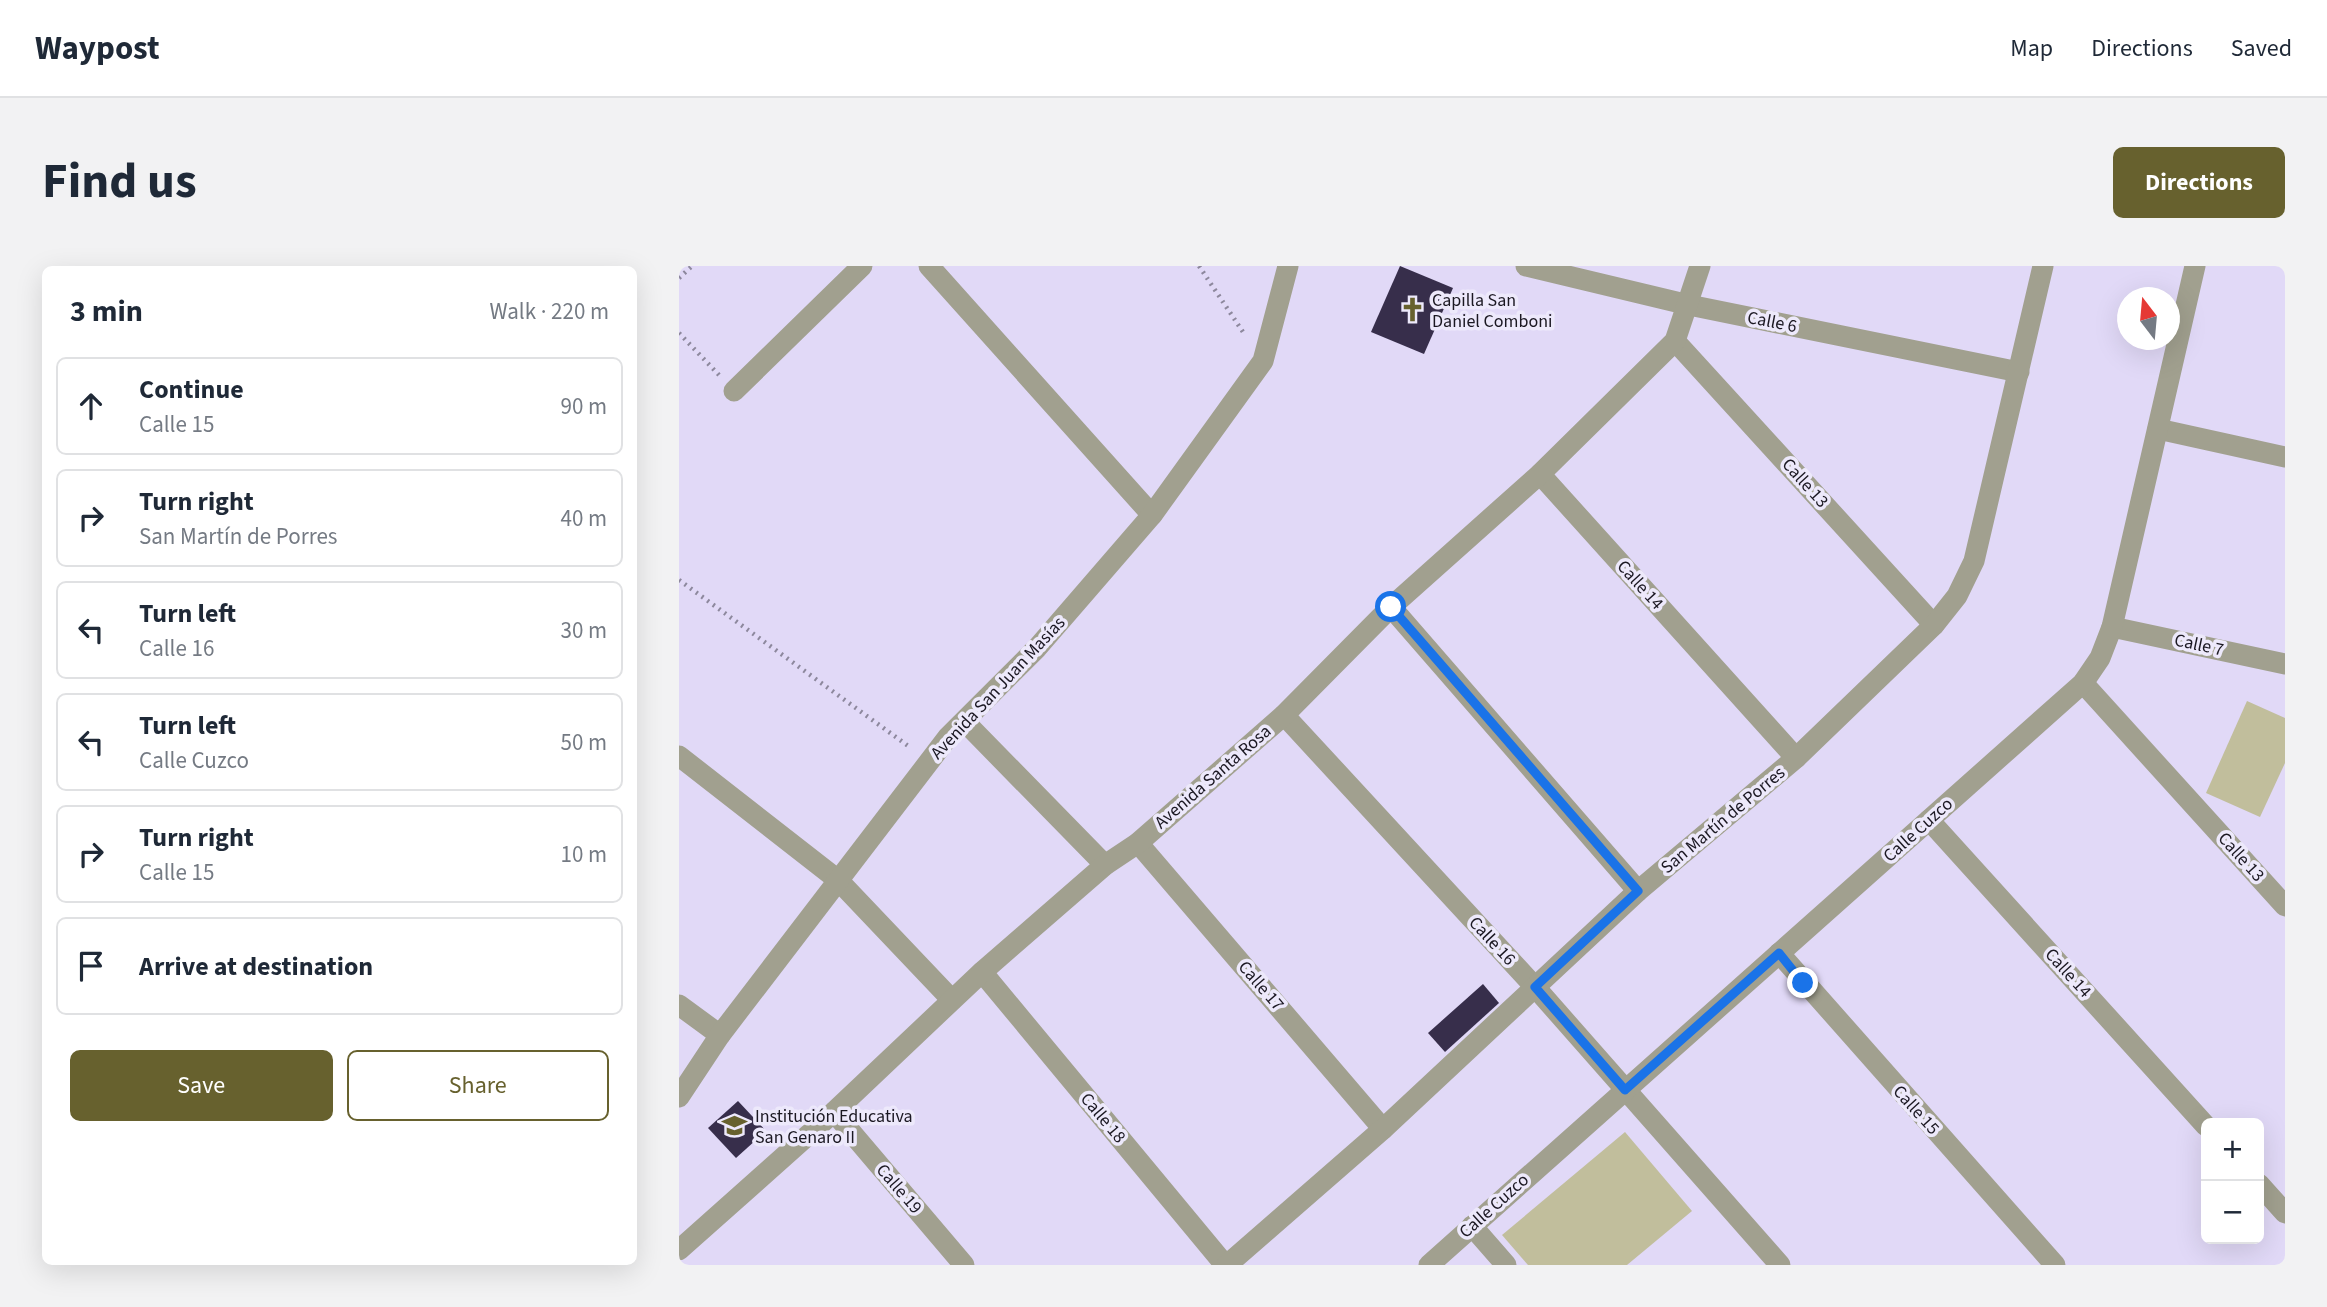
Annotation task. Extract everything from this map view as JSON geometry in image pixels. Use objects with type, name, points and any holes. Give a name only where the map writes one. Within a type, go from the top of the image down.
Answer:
[{"type":"street","points":[[734,391],[862,266]]},
{"type":"street","points":[[929,266],[1152,515]]},
{"type":"street","name":"Avenida San Juan Masías","points":[[679,1097],[720,1035],[930,762],[1037,648],[1152,515],[1263,361],[1288,266]]},
{"type":"street","name":"Calle 6","points":[[1525,266],[1689,305],[2019,372]]},
{"type":"street","name":"Avenida Santa Rosa","points":[[679,1252],[834,1112],[982,972],[1105,865],[1138,843],[1284,715],[1391,607],[1540,474],[1675,341],[1700,266]]},
{"type":"street","name":"San Martín de Porres","points":[[1226,1265],[1383,1129],[1638,891],[1796,758],[1934,625],[1957,596],[1974,561],[2043,266]]},
{"type":"street","name":"Calle Cuzco","points":[[1429,1265],[2083,683],[2101,658],[2112,627],[2196,266]]},
{"type":"street","name":"Calle 13","points":[[1675,341],[1934,625]]},
{"type":"street","points":[[2158,429],[2285,457]]},
{"type":"street","name":"Calle 14","points":[[1540,474],[1796,758]]},
{"type":"street","points":[[1391,607],[1638,891]]},
{"type":"street","name":"Calle 7","points":[[2112,627],[2285,664]]},
{"type":"street","name":"Calle 13","points":[[2083,683],[2285,906]]},
{"type":"street","name":"Calle 16","points":[[1284,715],[1535,987],[1780,1265]]},
{"type":"street","points":[[965,722],[1105,865]]},
{"type":"street","points":[[679,756],[838,880],[952,1000]]},
{"type":"street","name":"Calle 14","points":[[1929,820],[2201,1120]]},
{"type":"street","name":"Calle 17","points":[[1138,843],[1383,1129]]},
{"type":"street","name":"Calle 15","points":[[1779,953],[2055,1265]]},
{"type":"street","name":"Calle 18","points":[[982,972],[1226,1265]]},
{"type":"street","points":[[679,1005],[720,1035]]},
{"type":"street","name":"Calle 19","points":[[834,1112],[964,1265]]},
{"type":"street","points":[[2264,1190],[2285,1213]]},
{"type":"street","points":[[1472,1226],[1506,1265]]},
{"type":"street","points":[[679,1252],[689,1265]]},
{"type":"path","points":[[679,278],[692,266]]},
{"type":"path","points":[[1199,266],[1263,361]]},
{"type":"path","points":[[679,333],[734,391]]},
{"type":"path","points":[[679,580],[930,762]]},
{"type":"shaded area","points":[[2247,701],[2285,718],[2285,763],[2260,817],[2206,793]]},
{"type":"shaded area","points":[[1625,1132],[1692,1211],[1627,1265],[1528,1265],[1502,1235]]},
{"type":"building","name":"Capilla San Daniel Comboni","points":[[1400,266],[1453,288],[1424,354],[1371,332]]},
{"type":"building","points":[[1483,984],[1499,1003],[1445,1052],[1428,1033]]},
{"type":"building","points":[[738,1101],[766,1131],[736,1158],[708,1128]]},
{"type":"place","name":"Capilla San Daniel Comboni","points":[[1412,310]]},
{"type":"place","name":"Institución Educativa San Genaro II","points":[[735,1126]]},
{"type":"route","points":[[1391,607],[1638,891],[1535,987],[1625,1090],[1779,953],[1803,983]]}]
